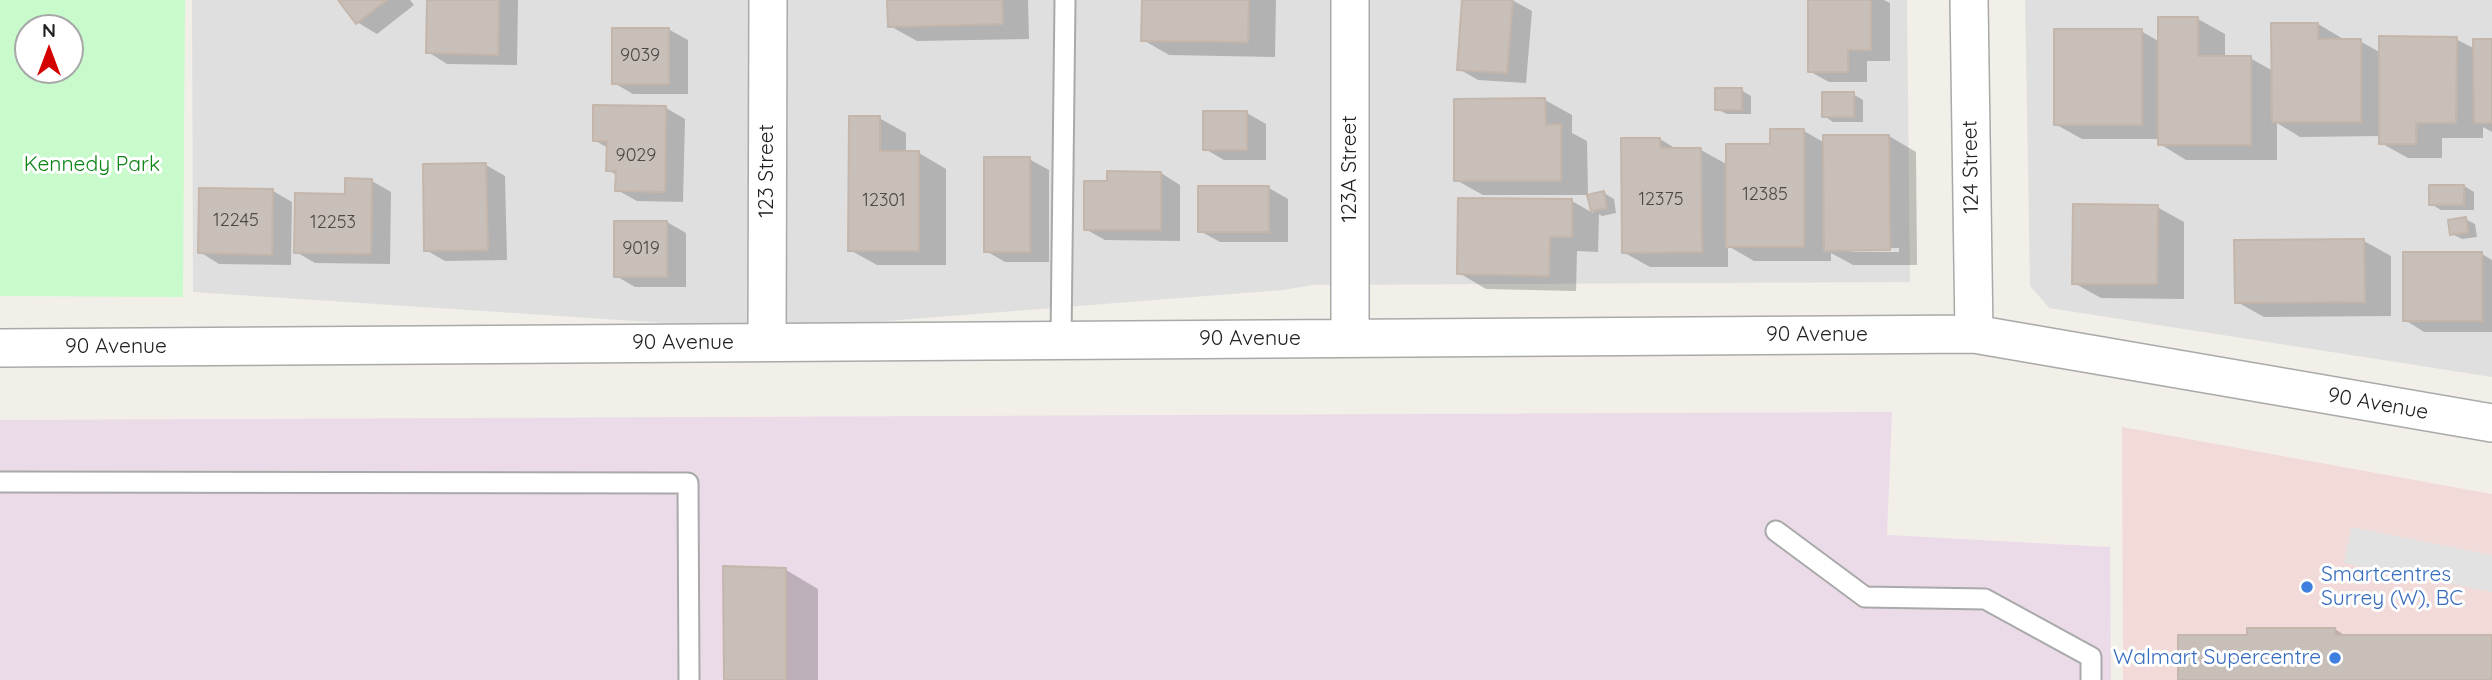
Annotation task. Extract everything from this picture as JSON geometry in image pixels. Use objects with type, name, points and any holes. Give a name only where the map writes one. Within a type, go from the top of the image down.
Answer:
[{"type":"street","name":"123 Street","points":[[767,342],[768,0]]},
{"type":"street","name":"123A Street","points":[[1350,0],[1350,338]]},
{"type":"street","name":"124 Street","points":[[1969,0],[1974,334]]},
{"type":"street","name":"90 Avenue","points":[[0,348],[1974,334],[2492,423]]},
{"type":"lane","points":[[1061,340],[1065,0]]},
{"type":"lane","points":[[0,482],[688,484],[689,680]]},
{"type":"lane","points":[[1776,531],[1865,597],[1985,598],[2091,657],[2091,680]]},
{"type":"shaded area","points":[[192,0],[1907,0],[1910,282],[1313,285],[1283,290],[835,325],[696,325],[193,292]]},
{"type":"shaded area","points":[[2025,0],[2492,0],[2492,377],[2049,308],[2030,286]]},
{"type":"shaded area","points":[[1892,412],[1887,535],[2110,547],[2111,680],[0,680],[0,420]]},
{"type":"shaded area","name":"Smartcentres Surrey (W), BC","points":[[2122,427],[2492,494],[2492,680],[2123,680]]},
{"type":"shaded area","points":[[2351,527],[2492,555],[2492,592],[2344,563]]},
{"type":"green space","name":"Kennedy Park","points":[[0,0],[185,0],[183,297],[0,296]]},
{"type":"building","points":[[338,0],[387,0],[356,24]]},
{"type":"building","points":[[427,0],[499,0],[498,55],[426,53]]},
{"type":"building","points":[[887,0],[1002,0],[1003,24],[888,27]]},
{"type":"building","points":[[1142,0],[1249,0],[1248,42],[1141,41]]},
{"type":"building","points":[[1462,0],[1513,0],[1507,73],[1457,70]]},
{"type":"building","points":[[1808,0],[1871,0],[1871,50],[1848,50],[1848,72],[1808,72]]},
{"type":"building","points":[[2158,17],[2198,17],[2198,56],[2251,56],[2251,145],[2158,145]]},
{"type":"building","points":[[2271,23],[2318,23],[2318,39],[2361,39],[2361,122],[2272,122]]},
{"type":"building","points":[[612,28],[669,28],[669,84],[612,84]]},
{"type":"building","points":[[2054,29],[2142,29],[2142,125],[2054,125]]},
{"type":"building","points":[[2379,36],[2457,37],[2456,123],[2416,123],[2416,144],[2379,144]]},
{"type":"building","points":[[2473,39],[2492,39],[2492,123],[2474,123]]},
{"type":"building","points":[[1715,88],[1742,88],[1742,110],[1715,110]]},
{"type":"building","points":[[1822,92],[1854,92],[1854,117],[1822,117]]},
{"type":"building","points":[[1545,98],[1546,125],[1561,124],[1561,181],[1454,181],[1454,99]]},
{"type":"building","points":[[593,105],[666,106],[665,192],[615,191],[616,171],[606,171],[607,141],[593,141]]},
{"type":"building","points":[[1203,111],[1247,111],[1247,150],[1203,150]]},
{"type":"building","points":[[849,116],[880,116],[880,151],[919,151],[919,251],[848,251]]},
{"type":"building","points":[[1770,129],[1804,129],[1804,247],[1726,247],[1726,144],[1770,144]]},
{"type":"building","points":[[1823,135],[1889,135],[1890,250],[1824,251]]},
{"type":"building","points":[[1621,138],[1660,138],[1660,148],[1701,148],[1702,252],[1622,253]]},
{"type":"building","points":[[984,157],[1030,157],[1030,252],[984,252]]},
{"type":"building","points":[[486,163],[488,250],[424,251],[423,164]]},
{"type":"building","points":[[1107,171],[1161,172],[1161,230],[1084,230],[1084,181],[1107,181]]},
{"type":"building","points":[[345,178],[372,179],[371,254],[294,253],[295,193],[345,194]]},
{"type":"building","points":[[2429,185],[2464,185],[2464,205],[2429,205]]},
{"type":"building","points":[[1198,186],[1269,186],[1269,232],[1198,232]]},
{"type":"building","points":[[199,188],[273,189],[272,255],[198,253]]},
{"type":"building","points":[[1604,191],[1607,208],[1591,211],[1587,195]]},
{"type":"building","points":[[1458,198],[1572,199],[1572,237],[1550,237],[1549,276],[1457,274]]},
{"type":"building","points":[[2073,204],[2158,205],[2157,284],[2072,284]]},
{"type":"building","points":[[2466,217],[2468,232],[2450,235],[2448,220]]},
{"type":"building","points":[[614,221],[667,221],[667,277],[614,277]]},
{"type":"building","points":[[2364,239],[2365,302],[2235,303],[2234,240]]},
{"type":"building","points":[[2403,252],[2482,252],[2482,321],[2403,321]]},
{"type":"building","points":[[723,566],[786,568],[786,680],[724,680]]},
{"type":"building","name":"Walmart Supercentre","points":[[2247,628],[2335,628],[2335,635],[2492,635],[2492,680],[2178,680],[2178,635],[2247,635]]},
{"type":"place","name":"Smartcentres Surrey (W), BC","points":[[2307,587]]},
{"type":"place","name":"Walmart Supercentre","points":[[2335,658]]}]
